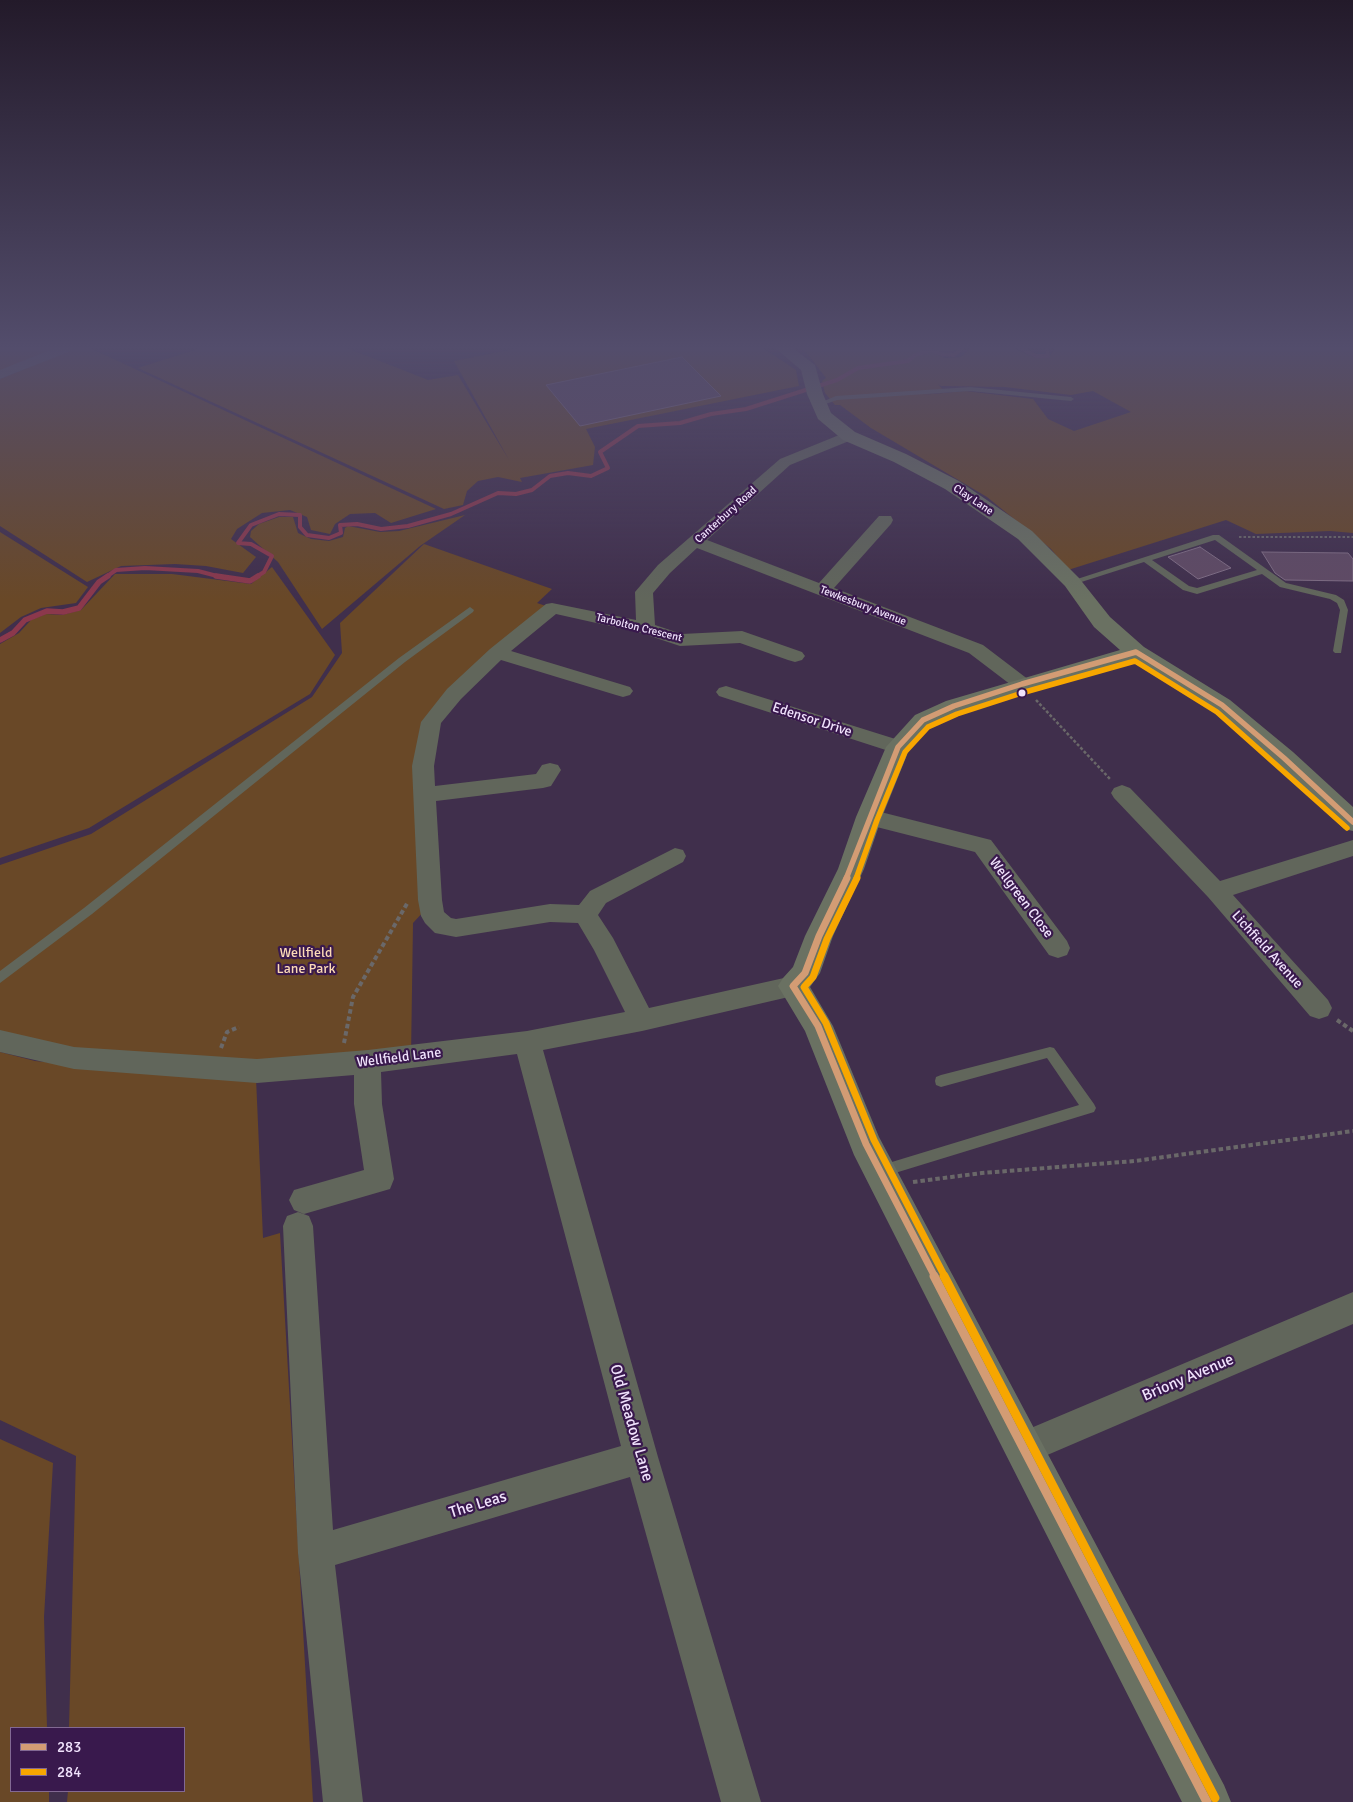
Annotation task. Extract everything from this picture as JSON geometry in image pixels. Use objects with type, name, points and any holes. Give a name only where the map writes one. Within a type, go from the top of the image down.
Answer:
[{"type":"street","name":"Clay Lane","points":[[844,432],[952,485],[1025,535],[1072,582],[1102,622],[1136,652],[1222,705],[1284,758],[1353,822]]},
{"type":"street","name":"Canterbury Road","points":[[646,628],[644,592],[664,569],[785,462],[849,436]]},
{"type":"street","points":[[822,591],[885,520]]},
{"type":"street","name":"Tewkesbury Avenue","points":[[696,542],[976,649],[1022,684]]},
{"type":"street","name":"Tarbolton Crescent","points":[[585,914],[550,912],[456,928],[444,926],[433,916],[430,900],[423,766],[431,722],[454,694],[497,653],[552,608],[646,628],[680,640],[742,637],[795,656]]},
{"type":"street","points":[[1136,652],[1022,684],[954,706],[923,720],[898,748],[868,816],[851,870],[819,936],[805,973],[793,986],[818,1026],[866,1144],[1207,1802]]},
{"type":"street","points":[[497,653],[623,691]]},
{"type":"street","name":"Edensor Drive","points":[[726,692],[898,748]]},
{"type":"street","points":[[425,794],[543,782],[550,770]]},
{"type":"street","name":"Lichfield Avenue","points":[[1122,793],[1216,892],[1319,1008]]},
{"type":"street","name":"Wellgreen Close","points":[[868,816],[983,846],[1058,948]]},
{"type":"street","points":[[1216,892],[1353,848]]},
{"type":"street","points":[[642,1020],[609,954],[585,914],[598,898],[675,856]]},
{"type":"street","name":"Wellfield Lane","points":[[0,1041],[74,1058],[257,1071],[368,1062],[527,1042],[642,1020],[793,986]]},
{"type":"street","name":"Old Meadow Lane","points":[[527,1042],[641,1457],[741,1802]]},
{"type":"street","points":[[343,1802],[316,1553],[301,1213],[380,1179],[368,1104],[368,1062]]},
{"type":"street","name":"Briony Avenue","points":[[1024,1448],[1353,1308]]},
{"type":"street","name":"The Leas","points":[[316,1553],[641,1457]]},
{"type":"lane","points":[[1072,582],[1216,537],[1283,586],[1333,597],[1341,602],[1344,610],[1338,651]]},
{"type":"lane","points":[[1145,558],[1186,588],[1197,591],[1263,571]]},
{"type":"lane","points":[[0,978],[88,911],[402,660],[470,610]]},
{"type":"lane","points":[[884,1178],[1089,1108],[1050,1052],[941,1081]]},
{"type":"path","points":[[1216,537],[1353,537]]},
{"type":"path","points":[[1022,684],[1122,793]]},
{"type":"path","points":[[343,1045],[353,997],[410,900],[418,902],[430,900]]},
{"type":"path","points":[[227,1053],[220,1053],[227,1032],[238,1027]]},
{"type":"path","points":[[884,1178],[982,1173],[1134,1161],[1353,1131]]},
{"type":"green space","points":[[0,432],[271,432],[436,509],[391,523],[375,513],[350,514],[335,524],[330,534],[311,530],[307,517],[290,510],[262,513],[237,529],[231,539],[256,557],[243,573],[206,566],[175,564],[121,566],[87,582],[0,526]]},
{"type":"green space","points":[[277,432],[492,432],[509,460],[493,432],[588,432],[595,447],[593,465],[520,478],[522,482],[498,477],[478,481],[467,491],[463,505],[444,509]]},
{"type":"green space","points":[[878,432],[1353,432],[1353,533],[1330,531],[1256,534],[1226,520],[1068,570],[1051,549],[987,497]]},
{"type":"green space","points":[[465,515],[420,546],[322,629],[278,562],[250,537],[251,531],[259,524],[279,517],[293,517],[298,533],[311,539],[329,541],[343,537],[345,528],[348,526],[380,532],[399,531]]},
{"type":"green space","points":[[0,532],[88,587],[76,603],[41,608],[21,617],[0,633]]},
{"type":"green space","name":"Wellfield Lane Park","points":[[424,544],[552,589],[537,603],[552,608],[431,722],[426,909],[413,923],[411,1056],[257,1071],[0,1041],[0,865],[91,834],[312,697],[342,653],[340,623]]},
{"type":"green space","points":[[272,567],[335,655],[310,694],[89,828],[0,858],[0,644],[19,633],[31,620],[46,614],[62,615],[81,610],[115,574],[172,574],[251,584]]},
{"type":"green space","points":[[0,1052],[35,1061],[74,1065],[256,1078],[263,1238],[280,1233],[313,1802],[67,1802],[68,1792],[185,1792],[185,1727],[69,1727],[76,1456],[0,1420]]},
{"type":"green space","points":[[0,1439],[53,1463],[44,1617],[47,1727],[10,1727],[10,1792],[49,1792],[49,1802],[0,1802]]},
{"type":"building","points":[[1200,547],[1231,568],[1198,579],[1168,557]]},
{"type":"building","points":[[1262,552],[1348,553],[1353,559],[1353,581],[1285,580],[1275,573]]},
{"type":"waterway","points":[[256,577],[264,572],[272,556],[251,544],[238,543],[251,525],[279,514],[300,515],[300,527],[307,535],[329,538],[341,533],[340,525],[357,524],[381,529],[408,526],[451,514],[498,493],[516,494],[532,490],[550,476],[568,473],[591,476],[608,468],[600,452],[629,432]]},
{"type":"waterway","points":[[106,577],[116,570],[145,568],[198,571],[219,576]]},
{"type":"waterway","points":[[0,640],[13,633],[25,620],[47,611],[63,612],[79,608],[99,582],[108,576]]},
{"type":"waterway","points":[[219,576],[250,581],[258,576]]},
{"type":"transit line","name":"283","points":[[1207,1802],[866,1144],[818,1026],[793,986],[805,973],[819,936],[851,869],[869,817],[898,747],[923,720],[954,706],[1022,684],[1136,652],[1222,705],[1284,758],[1353,822]]},
{"type":"transit line","name":"284","points":[[1215,1798],[874,1140],[826,1023],[804,987],[813,977],[827,939],[859,873],[877,820],[905,752],[928,727],[957,714],[1025,692],[1135,661],[1217,712],[1347,828]]}]
